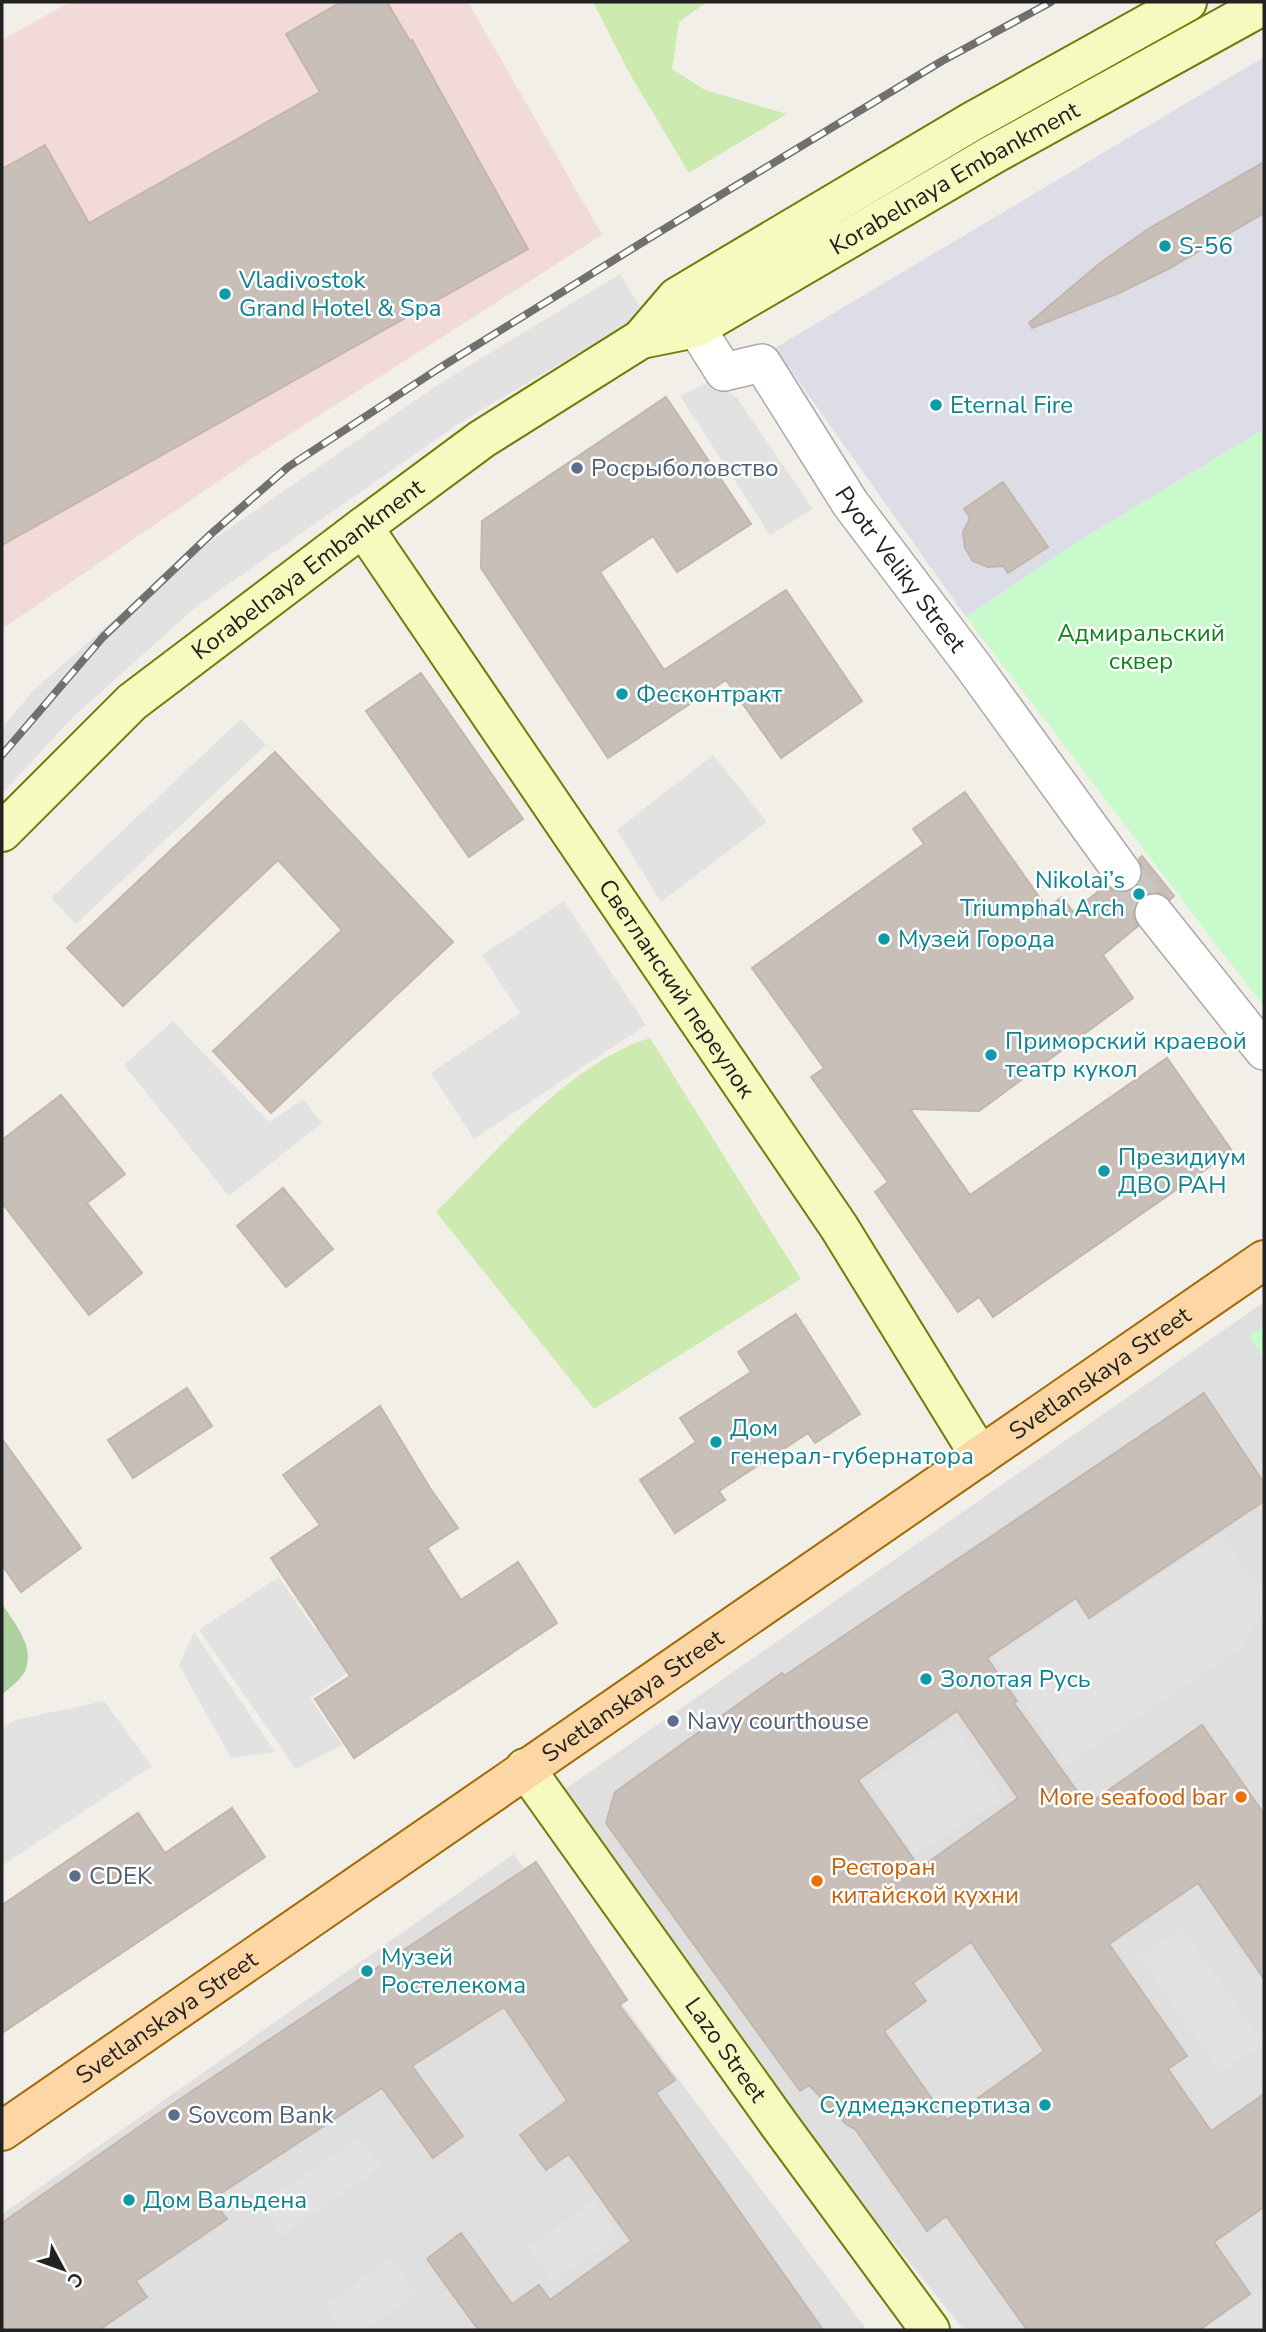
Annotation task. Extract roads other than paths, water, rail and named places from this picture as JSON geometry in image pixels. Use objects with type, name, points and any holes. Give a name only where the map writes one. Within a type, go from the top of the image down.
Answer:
[{"type":"main road","name":"Korabelnaya Embankment","points":[[2,832],[132,702],[482,439],[686,312],[973,121],[1187,2]]},
{"type":"main road","name":"Korabelnaya Embankment","points":[[686,312],[992,155],[1264,5]]},
{"type":"main road","name":"Светланский переулок","points":[[363,527],[839,1227],[980,1456]]},
{"type":"main road","name":"Svetlanskaya Street","points":[[2,2130],[1264,1260]]},
{"type":"main road","name":"Lazo Street","points":[[525,1768],[778,2123],[930,2330]]},
{"type":"street","name":"Pyotr Veliky Street","points":[[686,312],[724,372],[762,363],[850,503],[973,666],[1122,872]]},
{"type":"street","points":[[1154,913],[1264,1051]]},
{"type":"tunnel","points":[[1122,872],[1154,913]]},
{"type":"railway","points":[[2,755],[103,637],[212,533],[288,467],[438,369],[651,237],[942,61],[1051,2]]},
{"type":"place","name":"S-56","points":[[1165,246]]},
{"type":"place","name":"Vladivostok Grand Hotel & Spa","points":[[225,294]]},
{"type":"place","name":"Eternal Fire","points":[[936,405]]},
{"type":"place","name":"Росрыболовство","points":[[577,468]]},
{"type":"place","name":"Фесконтракт","points":[[622,694]]},
{"type":"place","name":"Nikolai’s Triumphal Arch","points":[[1139,894]]},
{"type":"place","name":"Музей Города","points":[[884,939]]},
{"type":"place","name":"Приморский краевой театр кукол","points":[[991,1055]]},
{"type":"place","name":"Президиум ДВО РАН","points":[[1104,1171]]},
{"type":"place","name":"Дом генерал-губернатора","points":[[716,1442]]},
{"type":"place","name":"Золотая Русь","points":[[926,1679]]},
{"type":"place","name":"Navy courthouse","points":[[673,1721]]},
{"type":"place","name":"More seafood bar","points":[[1241,1797]]},
{"type":"place","name":"CDEK","points":[[75,1876]]},
{"type":"place","name":"Ресторан китайской кухни","points":[[817,1881]]},
{"type":"place","name":"Музей Ростелекома","points":[[367,1971]]},
{"type":"place","name":"Судмедэкспертиза","points":[[1045,2105]]},
{"type":"place","name":"Sovcom Bank","points":[[174,2115]]},
{"type":"place","name":"Дом Вальдена","points":[[129,2200]]},
{"type":"park label","name":"Адмиральский сквер","points":[[1141,647]]}]
